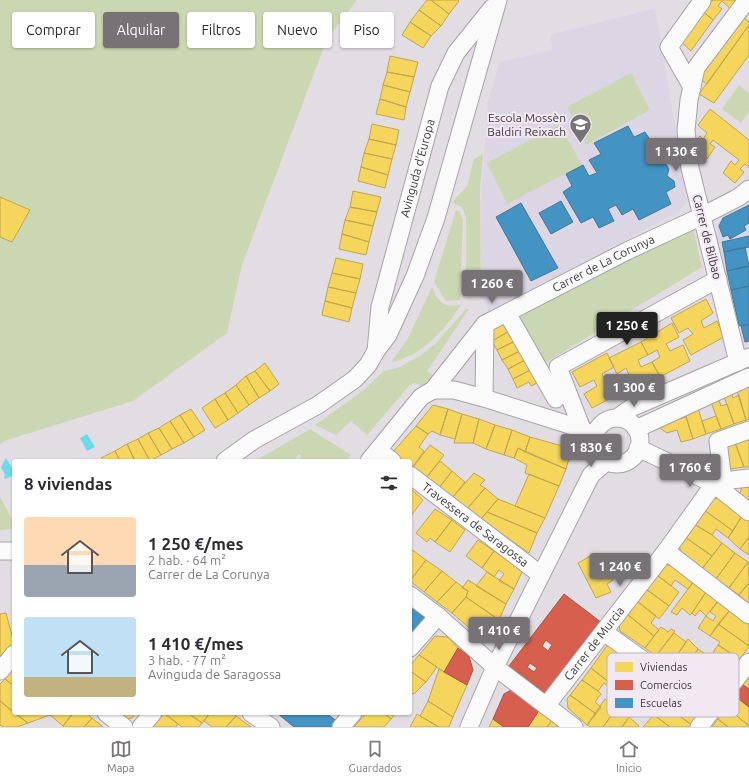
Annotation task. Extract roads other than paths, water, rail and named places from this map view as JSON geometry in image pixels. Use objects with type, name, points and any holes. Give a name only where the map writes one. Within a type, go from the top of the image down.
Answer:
[{"type":"street","name":"Carrer de Bilbao","points":[[744,359],[718,279],[702,216],[690,168],[686,130],[696,68],[747,0]]},
{"type":"street","name":"Avinguda d'Europa","points":[[376,351],[380,307],[440,86],[456,53],[498,1]]},
{"type":"street","name":"Avinguda d'Europa","points":[[230,459],[254,440],[318,405],[355,379],[368,365],[388,335],[415,276],[433,226],[498,1]]},
{"type":"street","points":[[692,87],[669,47],[702,1]]},
{"type":"street","name":"Carrer de La Corunya","points":[[374,456],[421,397],[433,390],[486,324],[627,251],[702,216],[739,197],[749,189]]},
{"type":"street","points":[[595,445],[558,367],[718,279]]},
{"type":"street","points":[[507,313],[556,399]]},
{"type":"street","points":[[484,398],[486,324]]},
{"type":"street","points":[[617,418],[630,408],[744,359]]},
{"type":"street","points":[[636,428],[749,378]]},
{"type":"street","points":[[433,390],[454,390],[484,398],[595,445],[618,464],[632,458],[638,448],[639,438],[636,428],[627,421],[617,418],[610,419],[601,424],[597,429],[595,445],[591,475],[495,667],[469,727]]},
{"type":"street","points":[[719,483],[718,441],[749,430]]},
{"type":"street","points":[[638,448],[719,483],[749,512]]},
{"type":"street","points":[[374,456],[385,459]]},
{"type":"street","name":"Travessera de Saragossa","points":[[412,477],[541,575]]},
{"type":"street","points":[[719,483],[749,478]]},
{"type":"street","name":"Carrer de Murcia","points":[[546,706],[719,483]]},
{"type":"street","points":[[0,552],[12,551]]},
{"type":"street","points":[[666,551],[749,615]]},
{"type":"street","points":[[412,596],[438,616],[495,667],[574,727]]},
{"type":"street","points":[[412,646],[438,616]]},
{"type":"street","points":[[604,632],[633,653]]},
{"type":"street","points":[[0,672],[12,657]]},
{"type":"street","points":[[739,675],[749,662]]},
{"type":"street","points":[[109,715],[124,727]]},
{"type":"street","points":[[141,727],[151,715]]},
{"type":"street","points":[[254,715],[271,727]]},
{"type":"street","points":[[341,727],[351,715]]},
{"type":"street","points":[[699,727],[707,717]]},
{"type":"water","points":[[87,434],[95,447],[87,451],[80,438]]},
{"type":"water","points":[[6,458],[12,468],[12,476],[5,479],[5,475],[1,467]]},
{"type":"place","name":"Escola Mossèn Baldiri Reixach","points":[[581,144]]}]
